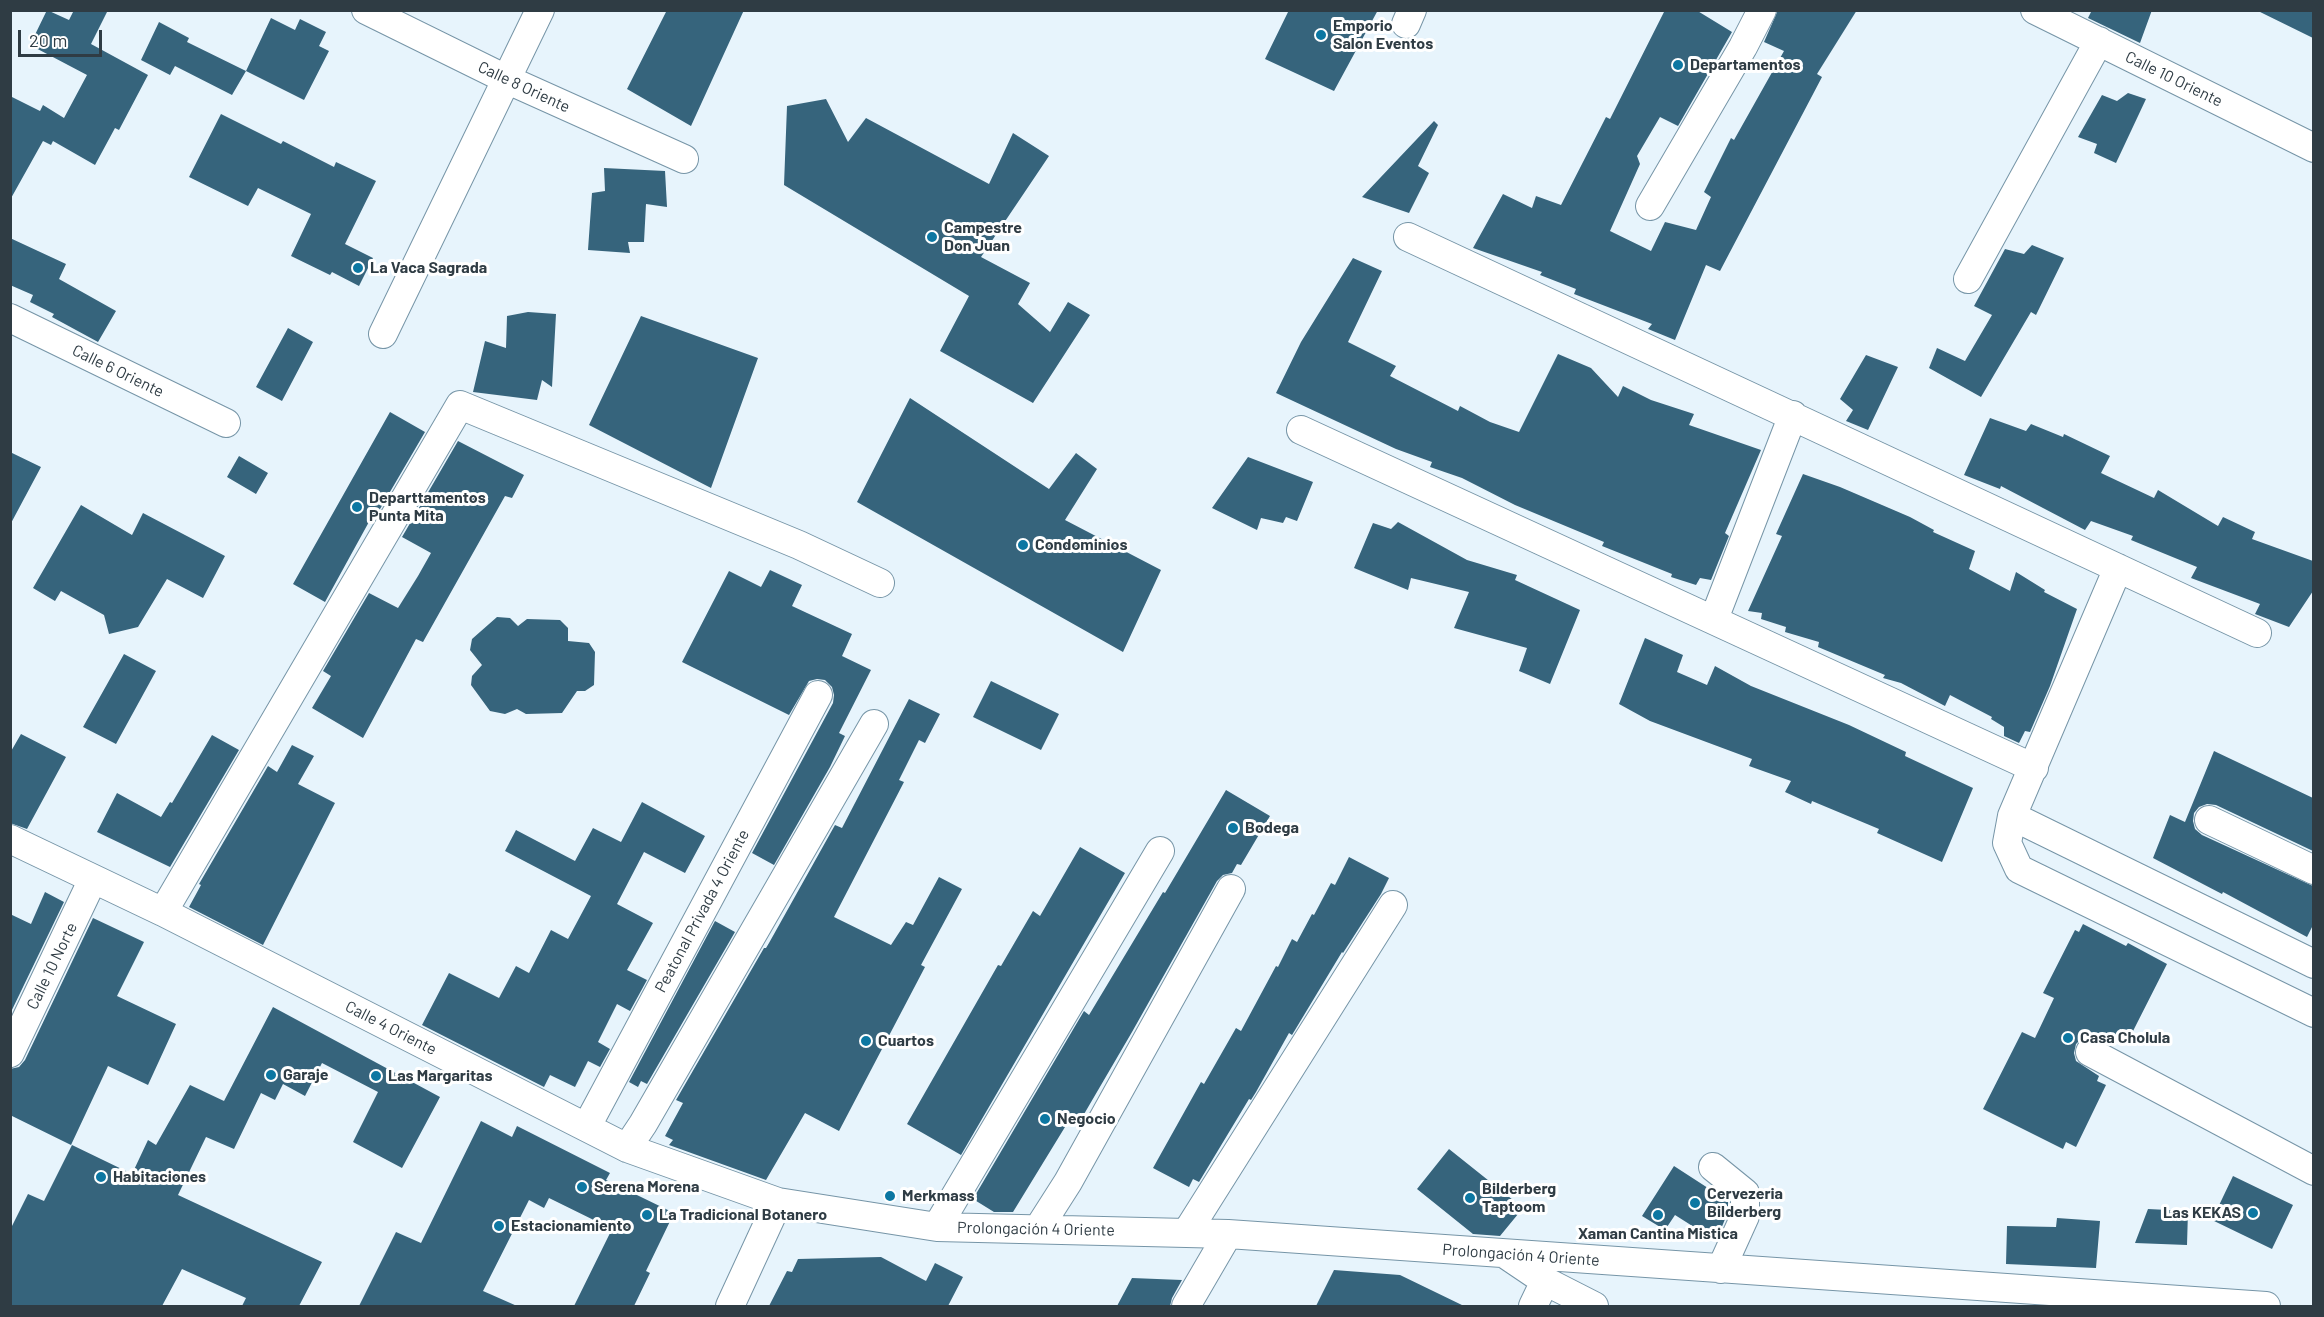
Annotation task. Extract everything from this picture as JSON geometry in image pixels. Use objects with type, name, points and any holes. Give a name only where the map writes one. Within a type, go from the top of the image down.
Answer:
[{"type":"street","name":"Calle 8 Oriente","points":[[366,10],[506,79],[684,159]]},
{"type":"street","points":[[384,334],[540,10]]},
{"type":"street","points":[[1650,206],[1743,47],[1762,10]]},
{"type":"street","name":"Calle 10 Oriente","points":[[2035,10],[2313,148]]},
{"type":"street","points":[[1968,279],[2099,41]]},
{"type":"street","points":[[1408,237],[2257,633]]},
{"type":"street","name":"Calle 6 Oriente","points":[[10,318],[226,423]]},
{"type":"street","points":[[163,912],[460,405],[799,545],[880,583]]},
{"type":"street","points":[[1714,618],[1793,415]]},
{"type":"street","points":[[1301,430],[1714,618],[2034,768]]},
{"type":"street","points":[[2118,568],[2012,816],[2007,843],[2019,869],[2313,1013]]},
{"type":"street","name":"Peatonal Privada 4 Oriente","points":[[587,1126],[818,695]]},
{"type":"street","points":[[627,1148],[649,1114],[874,724]]},
{"type":"street","points":[[2012,816],[2313,964]]},
{"type":"street","points":[[2209,820],[2313,870]]},
{"type":"street","name":"Calle 4 Oriente","points":[[10,839],[163,912],[627,1148],[778,1202]]},
{"type":"street","points":[[937,1227],[1160,851]]},
{"type":"street","name":"Calle 10 Norte","points":[[10,1053],[93,879]]},
{"type":"street","points":[[1038,1229],[1068,1182],[1231,889]]},
{"type":"street","points":[[1187,1232],[1393,905]]},
{"type":"street","points":[[2090,1052],[2313,1171]]},
{"type":"street","points":[[1713,1167],[1745,1193],[1745,1216],[1721,1269]]},
{"type":"street","points":[[730,1306],[778,1202]]},
{"type":"street","name":"Prolongación 4 Oriente","points":[[778,1202],[937,1227],[1228,1234],[2266,1306]]},
{"type":"street","points":[[1186,1306],[1228,1234]]},
{"type":"street","points":[[1506,1255],[1545,1281],[1594,1306]]},
{"type":"street","points":[[1533,1306],[1545,1281]]},
{"type":"building","points":[[47,10],[69,20],[74,10],[108,10],[91,44],[148,75],[119,130],[115,128],[95,165],[53,141],[51,145],[43,141],[10,200],[10,96],[40,111],[43,105],[64,118],[87,75],[30,45]]},
{"type":"building","points":[[667,10],[744,10],[691,126],[627,89]]},
{"type":"building","name":"Emporio Salon Eventos","points":[[1289,10],[1378,10],[1334,91],[1265,59]]},
{"type":"building","points":[[1665,10],[1696,10],[1732,32],[1678,126],[1660,117],[1637,156],[1640,164],[1610,231],[1651,251],[1665,222],[1696,230],[1711,197],[1704,192],[1731,138],[1734,140],[1784,51],[1764,42],[1778,10],[1857,10],[1817,74],[1822,77],[1720,271],[1706,265],[1675,340],[1648,329],[1652,324],[1574,294],[1576,289],[1540,275],[1542,272],[1473,248],[1503,194],[1532,208],[1536,196],[1561,205],[1606,117],[1610,119]]},
{"type":"building","points":[[2092,10],[2152,10],[2140,43],[2088,18]]},
{"type":"building","points":[[2256,10],[2313,10],[2313,38]]},
{"type":"building","points":[[271,18],[295,30],[300,19],[326,32],[319,46],[329,51],[304,100],[246,71]]},
{"type":"building","points":[[159,22],[189,38],[187,42],[246,71],[232,95],[175,66],[170,75],[141,60]]},
{"type":"building","points":[[2128,93],[2146,99],[2116,163],[2094,153],[2097,144],[2078,137],[2102,95],[2117,101]]},
{"type":"building","name":"Campestre Don Juan","points":[[826,99],[848,142],[866,118],[989,184],[1013,133],[1049,156],[981,257],[1030,283],[1018,304],[1050,332],[1068,302],[1090,315],[1033,403],[940,351],[969,296],[784,185],[787,106]]},
{"type":"building","points":[[221,114],[281,144],[283,141],[334,167],[336,162],[376,181],[345,244],[373,258],[359,286],[332,272],[330,275],[291,256],[311,214],[258,188],[248,206],[189,177]]},
{"type":"building","points":[[1434,121],[1438,125],[1418,166],[1429,173],[1409,213],[1362,197]]},
{"type":"building","points":[[604,168],[665,171],[667,207],[646,204],[644,242],[628,242],[630,253],[588,250],[592,193],[605,191]]},
{"type":"building","points":[[10,238],[66,264],[59,279],[116,311],[98,342],[52,317],[54,314],[30,302],[33,295],[10,285]]},
{"type":"building","points":[[2032,245],[2064,258],[2036,315],[2031,312],[1981,397],[1929,368],[1937,348],[1965,361],[1992,315],[1974,306],[2005,249],[2024,254]]},
{"type":"building","points":[[1353,258],[1382,271],[1348,342],[1396,366],[1390,376],[1458,411],[1460,406],[1490,422],[1519,432],[1558,354],[1591,368],[1618,397],[1623,386],[1651,400],[1694,414],[1689,425],[1761,450],[1725,533],[1729,536],[1711,580],[1700,578],[1696,585],[1671,577],[1672,574],[1602,546],[1604,542],[1515,505],[1462,478],[1430,467],[1432,462],[1396,449],[1276,393],[1301,342]]},
{"type":"building","points":[[528,312],[556,314],[552,387],[542,380],[537,400],[473,392],[485,341],[506,348],[507,316]]},
{"type":"building","points":[[641,316],[758,358],[711,488],[589,425]]},
{"type":"building","points":[[288,328],[313,342],[282,401],[256,387]]},
{"type":"building","points":[[1866,355],[1898,367],[1868,430],[1846,421],[1853,410],[1840,399]]},
{"type":"building","name":"Condominios","points":[[910,398],[1049,489],[1076,453],[1097,469],[1065,520],[1161,570],[1123,652],[857,502]]},
{"type":"building","name":"Departtamentos Punta Mita","points":[[390,412],[425,432],[373,521],[370,520],[325,602],[293,584]]},
{"type":"building","points":[[1990,418],[2026,431],[2031,424],[2063,437],[2064,434],[2110,456],[2101,473],[2154,498],[2158,490],[2218,526],[2223,517],[2255,532],[2252,539],[2313,561],[2313,591],[2289,627],[2255,614],[2260,604],[2191,578],[2197,567],[2131,540],[2133,536],[2091,521],[2085,530],[2001,486],[2000,489],[1964,475]]},
{"type":"building","points":[[458,441],[524,475],[512,498],[505,496],[423,642],[416,639],[363,738],[312,708],[331,676],[323,671],[369,593],[398,608],[418,576],[431,553],[402,537]]},
{"type":"building","points":[[10,452],[41,467],[10,525]]},
{"type":"building","points":[[239,456],[268,473],[256,494],[227,477]]},
{"type":"building","points":[[1248,457],[1313,482],[1297,521],[1286,517],[1283,523],[1261,518],[1257,530],[1212,508]]},
{"type":"building","points":[[1803,474],[1910,517],[1934,530],[1933,532],[1975,551],[1969,569],[2010,591],[2016,572],[2045,590],[2044,592],[2077,609],[2050,686],[2030,732],[2025,731],[2019,743],[2004,736],[2004,727],[1991,719],[1992,717],[1950,695],[1945,706],[1901,683],[1883,678],[1885,675],[1818,647],[1819,642],[1785,632],[1786,627],[1761,619],[1762,613],[1748,611],[1782,536],[1776,534]]},
{"type":"building","points":[[81,505],[132,535],[143,513],[225,556],[203,598],[167,579],[138,627],[109,634],[104,615],[61,591],[55,601],[33,588]]},
{"type":"building","points":[[1398,522],[1467,560],[1517,575],[1515,580],[1580,610],[1550,684],[1519,671],[1527,648],[1454,628],[1469,592],[1411,578],[1408,590],[1354,568],[1373,523],[1391,529]]},
{"type":"building","points":[[770,570],[802,585],[792,606],[852,634],[842,656],[871,670],[839,733],[845,736],[830,767],[774,865],[752,853],[833,703],[832,687],[825,680],[809,681],[789,715],[682,662],[729,571],[761,587]]},
{"type":"building","points":[[497,617],[510,618],[518,626],[527,619],[560,620],[568,628],[568,641],[589,643],[595,652],[594,685],[585,691],[577,691],[562,713],[526,714],[517,709],[505,714],[490,711],[471,685],[472,676],[482,665],[470,650],[472,639]]},
{"type":"building","points":[[1645,638],[1683,655],[1677,672],[1707,685],[1715,666],[1751,686],[1849,725],[1906,752],[1905,756],[1973,788],[1942,862],[1877,833],[1879,829],[1785,792],[1791,781],[1749,766],[1752,759],[1650,721],[1619,704]]},
{"type":"building","points":[[124,654],[156,671],[116,744],[83,727]]},
{"type":"building","points":[[991,681],[1059,714],[1041,750],[973,717]]},
{"type":"building","points":[[909,699],[940,714],[925,743],[919,740],[899,780],[904,782],[834,917],[891,945],[906,922],[913,925],[939,877],[962,889],[921,965],[925,967],[839,1131],[805,1113],[766,1180],[669,1145],[673,1140],[665,1136],[683,1103],[676,1100],[769,943],[835,825],[842,828]]},
{"type":"building","points":[[21,734],[66,757],[27,829],[10,823],[10,753]]},
{"type":"building","points":[[212,735],[239,750],[170,867],[97,832],[117,793],[161,817],[170,802],[172,803]]},
{"type":"building","points":[[292,745],[314,756],[298,784],[335,803],[263,945],[189,907],[201,885],[199,884],[268,766],[277,772]]},
{"type":"building","points":[[2214,751],[2313,798],[2313,851],[2216,805],[2207,804],[2199,807],[2194,813],[2193,821],[2195,829],[2202,835],[2313,886],[2313,925],[2307,937],[2153,858],[2170,815],[2185,822]]},
{"type":"building","points":[[1226,790],[1270,816],[1241,865],[1237,864],[1232,873],[1223,875],[1217,881],[1080,1121],[1073,1117],[1065,1127],[1013,1212],[994,1212],[973,1199],[1084,1011],[1089,1015]]},
{"type":"building","points":[[642,802],[705,836],[685,873],[644,852],[617,904],[653,923],[627,970],[647,980],[630,1011],[617,1004],[598,1042],[610,1049],[600,1067],[588,1061],[575,1087],[550,1075],[544,1087],[422,1025],[449,973],[499,998],[516,966],[529,973],[551,930],[568,939],[591,896],[505,851],[516,830],[575,861],[593,828],[621,842]]},
{"type":"building","points":[[1080,847],[1125,873],[961,1155],[907,1124],[998,965],[1001,966],[1033,911],[1040,916]]},
{"type":"building","points":[[1349,857],[1389,878],[1381,894],[1342,952],[1292,1035],[1289,1033],[1256,1092],[1251,1100],[1249,1099],[1199,1182],[1193,1179],[1189,1187],[1153,1168],[1201,1082],[1204,1084],[1236,1028],[1241,1031],[1292,939],[1297,942],[1331,883],[1335,885]]},
{"type":"building","points":[[45,892],[64,902],[10,1014],[10,914],[31,924]]},
{"type":"building","points":[[93,918],[144,942],[117,996],[176,1024],[148,1085],[108,1066],[71,1145],[10,1115],[10,1069],[19,1067],[25,1060]]},
{"type":"building","points":[[715,921],[735,932],[647,1084],[641,1081],[638,1087],[629,1082]]},
{"type":"building","points":[[2083,924],[2126,946],[2128,943],[2167,964],[2131,1035],[2120,1029],[2112,1045],[2090,1036],[2082,1038],[2076,1044],[2074,1053],[2076,1061],[2099,1076],[2097,1081],[2106,1085],[2076,1147],[2066,1142],[2063,1149],[1983,1109],[2022,1032],[2035,1038],[2054,998],[2043,993],[2075,930],[2079,932]]},
{"type":"building","points":[[273,1007],[440,1097],[402,1168],[353,1142],[378,1092],[322,1063],[305,1096],[283,1084],[275,1100],[261,1093],[234,1149],[206,1137],[178,1195],[322,1262],[299,1306],[242,1306],[246,1298],[182,1269],[162,1306],[10,1306],[10,1230],[28,1194],[44,1201],[72,1145],[132,1174],[148,1140],[156,1145],[190,1085],[224,1101]]},
{"type":"building","points":[[481,1121],[512,1137],[517,1126],[610,1173],[606,1180],[674,1213],[646,1271],[650,1273],[634,1306],[574,1306],[612,1229],[549,1198],[544,1208],[529,1200],[483,1291],[517,1306],[359,1306],[396,1232],[421,1243]]},
{"type":"building","name":"Bilderberg Taptoom","points":[[1449,1149],[1523,1208],[1500,1236],[1473,1234],[1417,1189]]},
{"type":"building","name":"Cervezeria Bilderberg","points":[[1674,1166],[1728,1201],[1728,1212],[1716,1241],[1675,1215],[1665,1230],[1642,1216]]},
{"type":"building","name":"Las KEKAS","points":[[2233,1176],[2293,1205],[2272,1249],[2212,1220]]},
{"type":"building","points":[[2148,1209],[2188,1211],[2187,1245],[2135,1243]]},
{"type":"building","points":[[2057,1218],[2100,1221],[2096,1268],[2006,1264],[2007,1226],[2056,1227]]},
{"type":"building","points":[[881,1257],[926,1281],[935,1263],[963,1277],[948,1306],[769,1306],[787,1271],[792,1272],[798,1259]]},
{"type":"building","points":[[1334,1270],[1400,1275],[1464,1306],[1316,1306]]},
{"type":"building","points":[[1132,1278],[1182,1280],[1170,1306],[1117,1306]]},
{"type":"place","name":"Emporio Salon Eventos","points":[[1321,35]]},
{"type":"place","name":"Departamentos","points":[[1678,65]]},
{"type":"place","name":"Campestre Don Juan","points":[[932,237]]},
{"type":"place","name":"La Vaca Sagrada","points":[[358,268]]},
{"type":"place","name":"Departtamentos Punta Mita","points":[[357,507]]},
{"type":"place","name":"Condominios","points":[[1023,545]]},
{"type":"place","name":"Bodega","points":[[1233,828]]},
{"type":"place","name":"Casa Cholula","points":[[2068,1038]]},
{"type":"place","name":"Cuartos","points":[[866,1041]]},
{"type":"place","name":"Garaje","points":[[271,1075]]},
{"type":"place","name":"Las Margaritas","points":[[376,1076]]},
{"type":"place","name":"Negocio","points":[[1045,1119]]},
{"type":"place","name":"Habitaciones","points":[[101,1177]]},
{"type":"place","name":"Serena Morena","points":[[582,1187]]},
{"type":"place","name":"Merkmass","points":[[890,1196]]},
{"type":"place","name":"Bilderberg Taptoom","points":[[1470,1198]]},
{"type":"place","name":"Cervezeria Bilderberg","points":[[1695,1203]]},
{"type":"place","name":"Las KEKAS","points":[[2253,1213]]},
{"type":"place","name":"La Tradicional Botanero","points":[[647,1215]]},
{"type":"place","name":"Xaman Cantina Mistica","points":[[1658,1215]]},
{"type":"place","name":"Estacionamiento","points":[[499,1226]]}]
